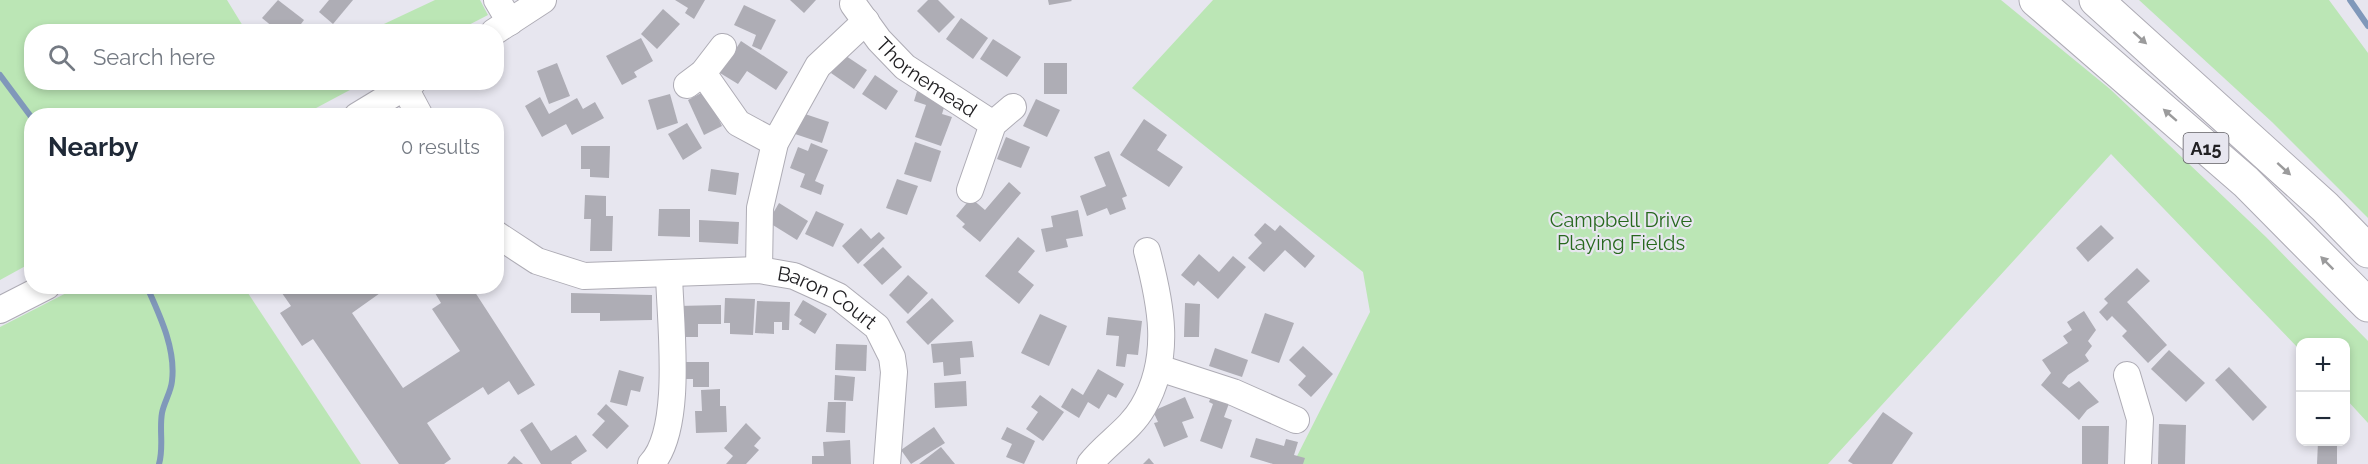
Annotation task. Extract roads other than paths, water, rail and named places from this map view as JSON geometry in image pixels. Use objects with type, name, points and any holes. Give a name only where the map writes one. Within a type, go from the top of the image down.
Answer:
[{"type":"highway","name":"A15","points":[[2036,0],[2246,182],[2368,305]]},
{"type":"highway","name":"A15","points":[[2096,0],[2325,207],[2368,250]]},
{"type":"street","points":[[497,0],[501,24]]},
{"type":"street","points":[[504,26],[543,0]]},
{"type":"street","name":"Thornemead","points":[[759,270],[760,208],[775,143],[818,66],[859,13],[905,67],[993,124]]},
{"type":"street","points":[[723,47],[695,79],[738,123],[775,143]]},
{"type":"street","points":[[370,108],[401,90]]},
{"type":"street","points":[[411,90],[417,108]]},
{"type":"street","name":"Thornemead","points":[[969,190],[993,124],[1013,106]]},
{"type":"street","name":"Baron Court","points":[[504,239],[537,261],[560,270],[602,277],[759,270],[794,276],[819,286],[854,307],[877,327],[892,357],[894,372],[887,464]]},
{"type":"street","points":[[1090,464],[1143,408],[1159,368],[1163,334],[1160,306],[1147,251]]},
{"type":"street","points":[[651,464],[667,438],[671,413],[669,274]]},
{"type":"street","points":[[0,310],[31,294]]},
{"type":"street","points":[[1159,368],[1233,392],[1296,420]]},
{"type":"street","points":[[2127,375],[2139,419],[2138,464]]},
{"type":"waterway","points":[[2350,0],[2368,26]]},
{"type":"waterway","points":[[0,75],[25,108]]},
{"type":"waterway","points":[[150,294],[166,333],[173,369],[171,385],[162,413],[159,464]]},
{"type":"park label","name":"Campbell Drive Playing Fields","points":[[1621,232]]}]
